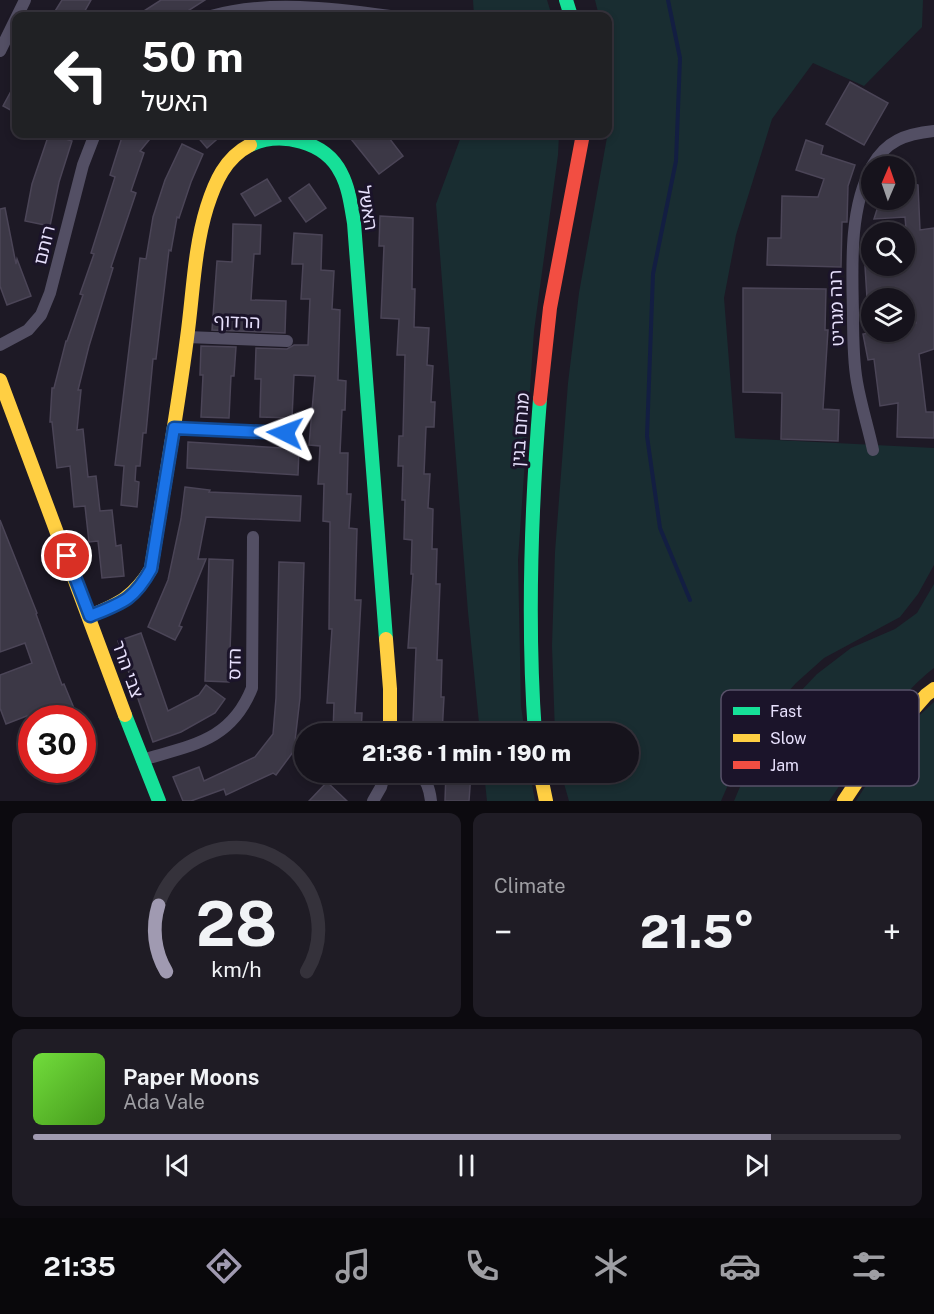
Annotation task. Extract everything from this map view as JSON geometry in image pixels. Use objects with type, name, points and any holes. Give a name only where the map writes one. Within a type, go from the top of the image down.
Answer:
[{"type":"street","points":[[229,12],[252,7],[292,6],[360,12]]},
{"type":"street","points":[[0,51],[12,27]]},
{"type":"street","name":"רנה מגריט","points":[[878,156],[898,139],[934,131]]},
{"type":"street","name":"רותם","points":[[0,345],[28,330],[41,315],[50,293],[83,165],[93,138]]},
{"type":"street","name":"האשל","points":[[90,616],[122,603],[140,588],[151,569],[174,428],[203,220],[218,179],[232,157],[255,142],[280,138],[306,143],[327,154],[344,176],[354,224],[390,690],[390,723]]},
{"type":"street","name":"מנחם בגין","points":[[534,723],[531,684],[535,449],[550,308],[569,221],[582,138]]},
{"type":"street","name":"רנה מגריט","points":[[861,198],[856,218],[852,264],[853,331],[857,381],[873,450]]},
{"type":"street","name":"הרדוף","points":[[187,337],[287,341]]},
{"type":"street","name":"צבי הרר","points":[[0,380],[159,801]]},
{"type":"street","points":[[174,428],[285,433]]},
{"type":"street","name":"הדס","points":[[142,760],[201,742],[228,725],[244,707],[252,688],[253,537]]},
{"type":"street","points":[[919,703],[934,689]]},
{"type":"street","points":[[374,801],[382,783]]},
{"type":"street","points":[[426,783],[431,801]]},
{"type":"street","points":[[542,783],[546,801]]},
{"type":"street","points":[[844,801],[854,786]]},
{"type":"green space","points":[[473,0],[547,0],[551,12],[474,12]]},
{"type":"green space","points":[[595,0],[923,0],[922,27],[864,86],[813,63],[772,119],[736,235],[724,298],[735,438],[934,448],[934,565],[918,594],[900,617],[824,658],[790,690],[721,690],[721,786],[728,786],[721,801],[569,801],[564,783],[639,783],[639,723],[555,723],[552,646],[555,552],[568,383],[579,293],[607,138],[612,138],[612,12],[598,12]]},
{"type":"green space","points":[[461,138],[559,138],[534,331],[518,560],[521,706],[524,723],[479,723],[468,612],[436,204]]},
{"type":"green space","points":[[934,584],[934,668],[910,690],[802,690],[817,674],[851,648],[895,629],[917,613]]},
{"type":"green space","points":[[934,702],[934,801],[856,801],[865,786],[919,786],[919,716]]},
{"type":"green space","points":[[485,783],[532,783],[535,801],[487,801]]},
{"type":"green space","points":[[740,786],[839,786],[829,801],[734,801]]},
{"type":"building","points":[[62,0],[91,0],[84,12],[54,12]]},
{"type":"building","points":[[161,0],[205,0],[186,12],[142,12]]},
{"type":"building","points":[[850,82],[888,103],[864,145],[826,124]]},
{"type":"building","points":[[12,89],[12,111],[3,106]]},
{"type":"building","points":[[48,138],[72,141],[59,182],[50,226],[25,221],[32,184]]},
{"type":"building","points":[[122,138],[151,138],[140,151],[144,153],[131,191],[136,193],[111,267],[113,268],[78,390],[81,390],[77,430],[83,429],[88,477],[96,476],[100,511],[112,510],[116,546],[121,545],[124,576],[102,578],[98,541],[89,542],[85,506],[74,507],[70,466],[57,468],[52,422],[50,422],[52,388],[54,388],[66,341],[83,295],[80,294],[94,254],[91,253],[115,177],[110,175]]},
{"type":"building","points":[[198,138],[218,138],[207,148]]},
{"type":"building","points":[[350,138],[389,138],[403,156],[379,174]]},
{"type":"building","points":[[806,140],[823,146],[821,154],[855,165],[848,186],[847,222],[842,222],[841,267],[767,265],[768,238],[781,238],[782,196],[818,197],[824,179],[796,170]]},
{"type":"building","points":[[182,144],[203,154],[179,218],[177,217],[171,251],[169,250],[156,359],[153,359],[146,433],[143,433],[140,466],[136,466],[135,481],[139,482],[137,507],[121,505],[124,466],[115,465],[140,258],[146,259],[153,217],[165,180]]},
{"type":"building","points":[[267,179],[281,201],[255,216],[241,194]]},
{"type":"building","points":[[309,184],[326,208],[306,222],[289,198]]},
{"type":"building","points":[[915,184],[918,185],[920,230],[934,228],[934,349],[919,354],[926,412],[934,412],[934,438],[897,437],[898,403],[880,406],[874,359],[868,360],[865,342],[915,342],[915,288],[866,288],[866,276],[915,276],[915,222],[905,222],[905,217],[874,219],[877,210],[915,210]]},
{"type":"building","points":[[5,208],[16,264],[17,259],[31,296],[7,305],[0,286],[0,209]]},
{"type":"building","points":[[380,216],[413,218],[414,327],[429,328],[427,365],[433,366],[431,402],[435,402],[434,427],[426,427],[424,474],[430,474],[428,508],[433,509],[432,549],[437,549],[436,584],[440,584],[437,660],[442,660],[443,723],[413,722],[416,648],[408,648],[413,574],[411,574],[412,540],[404,539],[403,466],[398,466],[399,436],[403,436],[405,355],[397,355],[399,319],[381,318],[384,246],[379,246]]},
{"type":"building","points":[[233,224],[261,225],[260,254],[254,254],[251,300],[286,301],[285,333],[212,330],[217,261],[232,262]]},
{"type":"building","points":[[294,233],[322,235],[321,270],[334,271],[332,309],[340,310],[338,380],[346,381],[340,453],[348,453],[347,494],[351,494],[349,528],[357,529],[355,600],[361,600],[355,713],[362,713],[362,723],[333,723],[334,703],[327,703],[332,629],[329,629],[330,522],[323,521],[324,484],[318,484],[320,446],[309,445],[315,376],[294,375],[292,418],[260,417],[261,379],[255,379],[256,348],[287,349],[294,345],[308,345],[310,299],[301,299],[303,264],[292,264]]},
{"type":"building","points":[[743,288],[826,289],[825,330],[828,330],[823,409],[839,410],[838,441],[781,439],[782,393],[743,392]]},
{"type":"building","points":[[201,346],[236,347],[234,376],[231,376],[229,418],[201,417],[203,375],[200,375]]},
{"type":"building","points":[[188,442],[299,449],[298,475],[187,468]]},
{"type":"building","points":[[185,487],[210,490],[209,492],[301,496],[300,521],[206,517],[198,559],[206,559],[179,626],[182,627],[175,640],[148,627],[168,580],[181,519]]},
{"type":"building","points":[[0,520],[37,613],[62,685],[64,684],[73,705],[18,705],[18,719],[6,724],[0,708],[0,675],[32,663],[25,643],[0,652]]},
{"type":"building","points":[[209,559],[233,560],[229,682],[205,681]]},
{"type":"building","points":[[279,562],[304,563],[300,698],[297,723],[294,723],[294,751],[276,775],[273,773],[226,795],[224,789],[191,801],[183,801],[173,777],[199,767],[204,781],[255,757],[273,734]]},
{"type":"building","points":[[141,633],[168,711],[199,695],[206,685],[225,699],[215,713],[181,732],[153,742],[118,641]]},
{"type":"building","points":[[328,783],[347,801],[309,801]]},
{"type":"building","points":[[446,783],[470,783],[469,801],[445,801]]},
{"type":"waterway","points":[[668,0],[680,58],[676,161],[653,274],[647,436],[660,528],[690,600]]},
{"type":"traffic: fast","points":[[566,0],[570,12]]},
{"type":"traffic: fast","points":[[250,145],[262,141],[288,139],[313,146],[334,162],[348,191],[354,223],[386,639]]},
{"type":"traffic: fast","points":[[534,723],[531,650],[531,566],[540,399]]},
{"type":"traffic: fast","points":[[125,715],[159,801]]},
{"type":"traffic: slow","points":[[90,616],[125,599],[145,579],[151,569],[179,396],[203,223],[210,198],[222,172],[241,150],[250,145]]},
{"type":"traffic: slow","points":[[0,380],[125,715]]},
{"type":"traffic: slow","points":[[386,639],[390,723]]},
{"type":"traffic: slow","points":[[919,703],[934,689]]},
{"type":"traffic: slow","points":[[542,783],[546,801]]},
{"type":"traffic: slow","points":[[844,801],[854,786]]},
{"type":"traffic: jam","points":[[540,399],[550,308],[582,138]]},
{"type":"route","points":[[67,556],[90,616],[122,603],[140,588],[151,569],[174,428],[285,433]]}]
